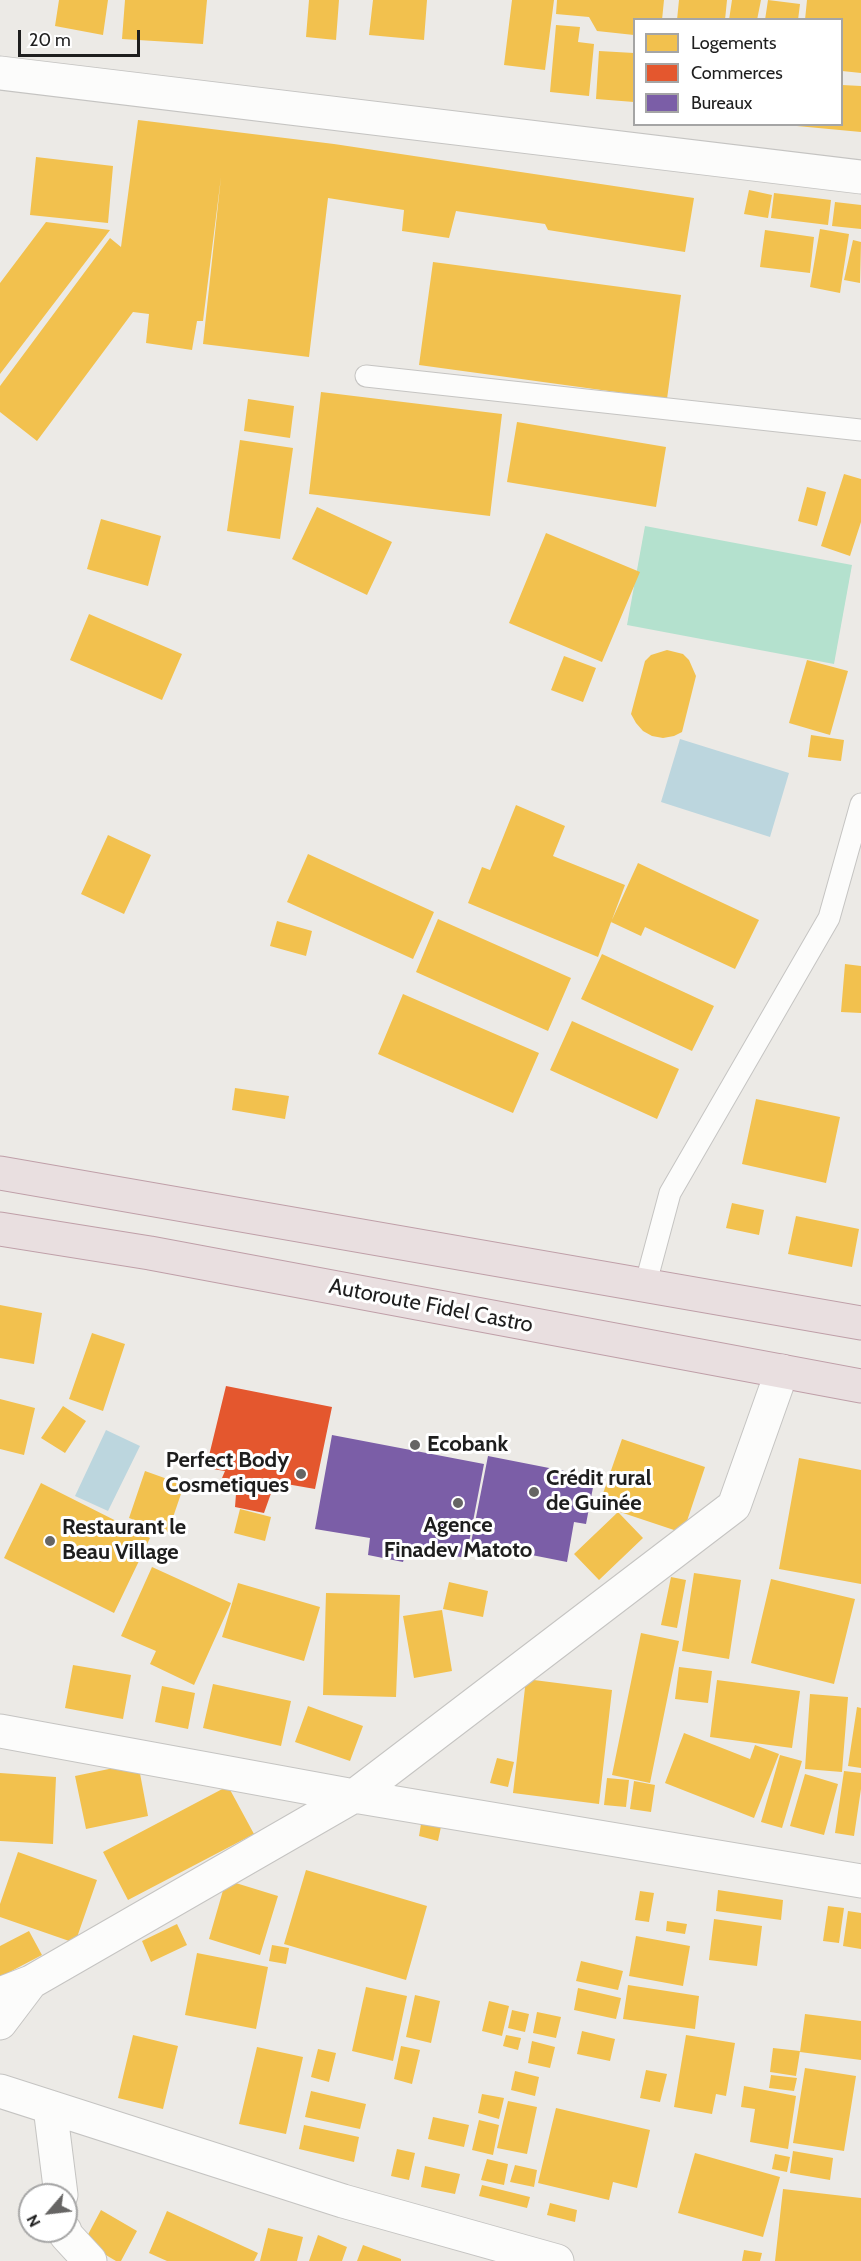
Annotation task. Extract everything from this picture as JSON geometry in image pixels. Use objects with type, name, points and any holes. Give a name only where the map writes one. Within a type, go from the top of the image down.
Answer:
[{"type":"highway","points":[[0,1173],[861,1323]]},
{"type":"highway","name":"Autoroute Fidel Castro","points":[[0,1228],[150,1253],[861,1386]]},
{"type":"street","points":[[0,73],[861,177]]},
{"type":"street","points":[[0,1994],[31,1982],[354,1796],[734,1506],[782,1371]]},
{"type":"street","points":[[0,1731],[354,1796],[861,1881]]},
{"type":"street","points":[[0,2023],[31,1982]]},
{"type":"street","points":[[0,2091],[343,2201],[557,2261]]},
{"type":"street","points":[[50,2107],[60,2183]]},
{"type":"street","points":[[73,2243],[90,2261]]},
{"type":"lane","points":[[366,376],[861,430]]},
{"type":"lane","points":[[645,1286],[670,1193],[829,918],[861,804]]},
{"type":"green space","points":[[645,526],[852,565],[834,664],[627,625]]},
{"type":"water","points":[[680,739],[789,773],[770,837],[661,802]]},
{"type":"water","points":[[106,1430],[140,1446],[108,1511],[75,1496]]},
{"type":"building: Logements","points":[[59,0],[108,0],[103,35],[55,26]]},
{"type":"building: Logements","points":[[125,0],[207,0],[203,44],[122,39]]},
{"type":"building: Logements","points":[[309,0],[339,0],[336,40],[306,37]]},
{"type":"building: Logements","points":[[373,0],[427,0],[424,40],[369,35]]},
{"type":"building: Logements","points":[[512,0],[554,0],[545,70],[504,65]]},
{"type":"building: Logements","points":[[557,0],[664,0],[662,18],[633,18],[633,35],[597,31],[589,17],[556,14]]},
{"type":"building: Logements","points":[[679,0],[727,0],[725,18],[677,18]]},
{"type":"building: Logements","points":[[732,0],[761,0],[757,18],[729,18]]},
{"type":"building: Logements","points":[[768,0],[800,4],[798,18],[765,18]]},
{"type":"building: Logements","points":[[807,0],[861,0],[861,73],[843,71],[843,18],[805,18]]},
{"type":"building: Logements","points":[[556,25],[580,27],[578,42],[594,44],[589,96],[550,92]]},
{"type":"building: Logements","points":[[599,51],[633,53],[633,102],[596,99]]},
{"type":"building: Logements","points":[[843,85],[861,86],[861,132],[797,126],[843,126]]},
{"type":"building: Logements","points":[[138,120],[334,144],[694,198],[685,252],[548,230],[545,224],[456,211],[449,238],[402,231],[404,210],[328,198],[309,357],[203,344],[221,177],[203,321],[197,321],[192,350],[146,343],[149,314],[133,312],[37,441],[0,412],[0,386],[110,238],[121,247]]},
{"type":"building: Logements","points":[[36,157],[113,166],[108,223],[30,215]]},
{"type":"building: Logements","points":[[749,190],[772,195],[768,218],[744,214]]},
{"type":"building: Logements","points":[[774,193],[831,200],[828,225],[771,218]]},
{"type":"building: Logements","points":[[835,202],[861,205],[861,229],[832,226]]},
{"type":"building: Logements","points":[[46,222],[110,230],[0,374],[0,283]]},
{"type":"building: Logements","points":[[820,229],[849,234],[840,293],[810,287]]},
{"type":"building: Logements","points":[[765,230],[814,237],[810,273],[760,267]]},
{"type":"building: Logements","points":[[853,240],[861,242],[860,283],[844,280]]},
{"type":"building: Logements","points":[[433,262],[681,295],[667,399],[419,365]]},
{"type":"building: Logements","points":[[321,392],[502,414],[490,516],[309,494]]},
{"type":"building: Logements","points":[[248,399],[294,406],[290,438],[244,431]]},
{"type":"building: Logements","points":[[517,422],[666,447],[656,507],[507,482]]},
{"type":"building: Logements","points":[[240,440],[293,448],[280,539],[227,531]]},
{"type":"building: Logements","points":[[844,474],[861,479],[861,522],[850,556],[821,546]]},
{"type":"building: Logements","points":[[807,487],[826,492],[817,526],[798,521]]},
{"type":"building: Logements","points":[[317,507],[392,542],[367,595],[292,559]]},
{"type":"building: Logements","points":[[101,519],[161,536],[148,586],[87,569]]},
{"type":"building: Logements","points":[[546,533],[640,572],[602,662],[509,623]]},
{"type":"building: Logements","points":[[89,614],[182,654],[162,700],[70,660]]},
{"type":"building: Logements","points":[[667,650],[683,654],[689,660],[696,676],[682,732],[663,738],[643,731],[631,714],[645,661],[651,655]]},
{"type":"building: Logements","points":[[564,656],[596,668],[583,702],[551,690]]},
{"type":"building: Logements","points":[[807,660],[848,671],[830,735],[789,723]]},
{"type":"building: Logements","points":[[811,735],[844,740],[841,761],[808,757]]},
{"type":"building: Logements","points":[[516,805],[565,826],[553,856],[625,885],[598,957],[468,903],[482,867],[490,870]]},
{"type":"building: Logements","points":[[108,835],[151,855],[124,914],[81,894]]},
{"type":"building: Logements","points":[[308,854],[434,912],[413,959],[287,902]]},
{"type":"building: Logements","points":[[638,863],[759,920],[735,969],[645,927],[641,936],[611,922]]},
{"type":"building: Logements","points":[[438,919],[571,978],[548,1031],[416,972]]},
{"type":"building: Logements","points":[[277,921],[312,931],[306,956],[270,946]]},
{"type":"building: Logements","points":[[602,954],[714,1006],[692,1051],[581,999]]},
{"type":"building: Logements","points":[[845,964],[861,966],[861,1013],[841,1012]]},
{"type":"building: Logements","points":[[403,994],[539,1053],[513,1113],[378,1054]]},
{"type":"building: Logements","points":[[572,1021],[679,1069],[657,1119],[550,1070]]},
{"type":"building: Logements","points":[[235,1088],[289,1096],[285,1119],[232,1110]]},
{"type":"building: Logements","points":[[756,1099],[840,1117],[826,1183],[742,1164]]},
{"type":"building: Logements","points":[[732,1203],[764,1210],[759,1235],[726,1228]]},
{"type":"building: Logements","points":[[796,1216],[859,1229],[852,1267],[788,1254]]},
{"type":"building: Logements","points":[[0,1305],[42,1313],[34,1364],[0,1358]]},
{"type":"building: Logements","points":[[92,1333],[125,1344],[103,1411],[69,1399]]},
{"type":"building: Logements","points":[[0,1399],[35,1408],[24,1455],[0,1449]]},
{"type":"building: Logements","points":[[63,1406],[86,1421],[65,1453],[41,1438]]},
{"type":"building: Logements","points":[[622,1439],[705,1467],[683,1533],[599,1505]]},
{"type":"building: Logements","points":[[799,1458],[861,1470],[861,1584],[779,1569]]},
{"type":"building: Logements","points":[[145,1471],[184,1485],[168,1532],[129,1518]]},
{"type":"building: Logements","points":[[41,1483],[150,1538],[114,1613],[4,1558]]},
{"type":"building: Logements","points":[[240,1509],[271,1517],[265,1541],[234,1533]]},
{"type":"building: Logements","points":[[618,1512],[643,1538],[599,1580],[574,1554]]},
{"type":"building: Logements","points":[[152,1567],[231,1603],[194,1685],[150,1664],[156,1651],[121,1636]]},
{"type":"building: Logements","points":[[694,1573],[741,1580],[729,1659],[682,1651]]},
{"type":"building: Logements","points":[[671,1577],[686,1580],[677,1628],[661,1625]]},
{"type":"building: Logements","points":[[771,1579],[855,1599],[834,1684],[751,1663]]},
{"type":"building: Logements","points":[[449,1582],[488,1591],[483,1617],[443,1609]]},
{"type":"building: Logements","points":[[238,1583],[320,1607],[304,1661],[222,1637]]},
{"type":"building: Logements","points":[[326,1593],[400,1595],[396,1697],[323,1695]]},
{"type":"building: Logements","points":[[442,1610],[452,1671],[414,1678],[403,1616]]},
{"type":"building: Logements","points":[[641,1633],[679,1641],[650,1783],[612,1775]]},
{"type":"building: Logements","points":[[73,1665],[131,1675],[123,1719],[65,1708]]},
{"type":"building: Logements","points":[[679,1667],[712,1671],[708,1703],[675,1699]]},
{"type":"building: Logements","points":[[526,1679],[612,1690],[599,1804],[513,1793]]},
{"type":"building: Logements","points":[[717,1680],[800,1691],[792,1748],[710,1737]]},
{"type":"building: Logements","points":[[213,1684],[291,1701],[281,1746],[203,1728]]},
{"type":"building: Logements","points":[[162,1686],[195,1693],[188,1729],[155,1722]]},
{"type":"building: Logements","points":[[810,1694],[848,1697],[842,1772],[805,1769]]},
{"type":"building: Logements","points":[[308,1706],[363,1726],[350,1761],[295,1742]]},
{"type":"building: Logements","points":[[857,1707],[861,1708],[861,1768],[848,1766]]},
{"type":"building: Logements","points":[[684,1733],[750,1759],[755,1745],[779,1754],[754,1818],[665,1783]]},
{"type":"building: Logements","points":[[780,1755],[802,1761],[782,1828],[761,1822]]},
{"type":"building: Logements","points":[[497,1758],[514,1762],[508,1787],[490,1783]]},
{"type":"building: Logements","points":[[138,1763],[148,1816],[86,1829],[75,1776]]},
{"type":"building: Logements","points":[[844,1771],[861,1773],[854,1836],[835,1833]]},
{"type":"building: Logements","points":[[0,1773],[56,1777],[53,1844],[0,1841]]},
{"type":"building: Logements","points":[[805,1774],[838,1784],[824,1835],[790,1826]]},
{"type":"building: Logements","points":[[607,1778],[629,1780],[626,1807],[604,1805]]},
{"type":"building: Logements","points":[[634,1781],[655,1785],[651,1812],[630,1809]]},
{"type":"building: Logements","points":[[228,1786],[254,1834],[128,1900],[103,1852]]},
{"type":"building: Logements","points":[[422,1818],[442,1822],[438,1841],[419,1836]]},
{"type":"building: Logements","points":[[18,1852],[97,1880],[75,1943],[0,1917],[0,1904]]},
{"type":"building: Logements","points":[[306,1870],[427,1906],[406,1980],[284,1944]]},
{"type":"building: Logements","points":[[226,1880],[278,1896],[260,1955],[209,1939]]},
{"type":"building: Logements","points":[[718,1890],[783,1900],[781,1920],[716,1911]]},
{"type":"building: Logements","points":[[640,1891],[654,1893],[649,1922],[635,1920]]},
{"type":"building: Logements","points":[[828,1906],[844,1908],[839,1943],[823,1941]]},
{"type":"building: Logements","points":[[848,1911],[861,1913],[861,1949],[843,1946]]},
{"type":"building: Logements","points":[[714,1919],[762,1926],[757,1966],[709,1960]]},
{"type":"building: Logements","points":[[667,1921],[687,1924],[685,1934],[666,1931]]},
{"type":"building: Logements","points":[[177,1924],[187,1945],[151,1962],[142,1941]]},
{"type":"building: Logements","points":[[29,1931],[42,1955],[0,1977],[0,1946]]},
{"type":"building: Logements","points":[[636,1936],[690,1946],[683,1986],[629,1976]]},
{"type":"building: Logements","points":[[272,1945],[289,1948],[286,1964],[269,1961]]},
{"type":"building: Logements","points":[[197,1953],[268,1967],[256,2029],[185,2015]]},
{"type":"building: Logements","points":[[581,1961],[623,1971],[618,1990],[576,1981]]},
{"type":"building: Logements","points":[[628,1985],[699,1996],[695,2029],[623,2019]]},
{"type":"building: Logements","points":[[366,1987],[407,1996],[393,2061],[352,2051]]},
{"type":"building: Logements","points":[[578,1988],[621,1998],[616,2019],[574,2010]]},
{"type":"building: Logements","points":[[415,1995],[440,2001],[431,2043],[406,2037]]},
{"type":"building: Logements","points":[[489,2001],[509,2006],[502,2036],[482,2031]]},
{"type":"building: Logements","points":[[512,2010],[529,2014],[525,2032],[508,2028]]},
{"type":"building: Logements","points":[[537,2012],[561,2017],[556,2038],[533,2033]]},
{"type":"building: Logements","points":[[805,2014],[861,2021],[861,2060],[800,2052]]},
{"type":"building: Logements","points":[[582,2031],[615,2039],[610,2061],[577,2054]]},
{"type":"building: Logements","points":[[133,2035],[178,2046],[163,2109],[118,2098]]},
{"type":"building: Logements","points":[[506,2035],[521,2038],[518,2050],[503,2046]]},
{"type":"building: Logements","points":[[686,2035],[735,2043],[726,2096],[716,2094],[712,2114],[674,2107]]},
{"type":"building: Logements","points":[[532,2041],[555,2047],[550,2068],[528,2063]]},
{"type":"building: Logements","points":[[401,2046],[420,2050],[412,2084],[394,2079]]},
{"type":"building: Logements","points":[[257,2047],[303,2057],[286,2134],[239,2124]]},
{"type":"building: Logements","points":[[773,2048],[800,2051],[796,2076],[770,2072]]},
{"type":"building: Logements","points":[[318,2049],[336,2053],[329,2082],[311,2077]]},
{"type":"building: Logements","points":[[805,2068],[856,2076],[844,2151],[793,2143]]},
{"type":"building: Logements","points":[[646,2070],[667,2074],[660,2102],[640,2098]]},
{"type":"building: Logements","points":[[515,2071],[539,2077],[535,2096],[511,2090]]},
{"type":"building: Logements","points":[[771,2075],[797,2078],[794,2091],[769,2088]]},
{"type":"building: Logements","points":[[744,2086],[796,2096],[788,2149],[750,2142],[755,2109],[741,2107]]},
{"type":"building: Logements","points":[[311,2091],[366,2104],[360,2129],[305,2117]]},
{"type":"building: Logements","points":[[482,2094],[504,2098],[499,2119],[478,2113]]},
{"type":"building: Logements","points":[[508,2101],[537,2107],[527,2154],[497,2148]]},
{"type":"building: Logements","points":[[556,2108],[650,2130],[637,2188],[613,2182],[609,2200],[538,2183]]},
{"type":"building: Logements","points":[[433,2117],[469,2125],[464,2147],[428,2139]]},
{"type":"building: Logements","points":[[479,2120],[499,2125],[493,2155],[472,2150]]},
{"type":"building: Logements","points":[[304,2125],[359,2137],[354,2162],[299,2149]]},
{"type":"building: Logements","points":[[397,2149],[415,2153],[409,2180],[391,2176]]},
{"type":"building: Logements","points":[[793,2151],[833,2158],[830,2180],[790,2173]]},
{"type":"building: Logements","points":[[695,2153],[780,2177],[763,2237],[678,2213]]},
{"type":"building: Logements","points":[[775,2154],[790,2157],[787,2172],[772,2169]]},
{"type":"building: Logements","points":[[487,2159],[508,2164],[504,2185],[481,2180]]},
{"type":"building: Logements","points":[[515,2165],[537,2170],[534,2187],[510,2182]]},
{"type":"building: Logements","points":[[425,2166],[460,2174],[455,2194],[421,2187]]},
{"type":"building: Logements","points":[[482,2185],[530,2197],[527,2208],[479,2196]]},
{"type":"building: Logements","points":[[783,2189],[861,2198],[861,2261],[775,2261]]},
{"type":"building: Logements","points":[[550,2203],[577,2210],[575,2222],[547,2215]]},
{"type":"building: Logements","points":[[101,2210],[137,2231],[121,2261],[116,2261],[84,2242]]},
{"type":"building: Logements","points":[[167,2211],[258,2253],[254,2261],[167,2261],[149,2253]]},
{"type":"building: Logements","points":[[268,2228],[303,2237],[297,2261],[260,2261]]},
{"type":"building: Logements","points":[[318,2235],[347,2247],[342,2261],[309,2261]]},
{"type":"building: Logements","points":[[363,2245],[401,2259],[401,2261],[357,2261]]},
{"type":"building: Logements","points":[[744,2250],[762,2253],[760,2261],[742,2261]]},
{"type":"building: Commerces","points":[[226,1386],[332,1407],[315,1489],[275,1482],[264,1513],[235,1507],[237,1481],[222,1478],[225,1471],[206,1468]]},
{"type":"building: Bureaux","points":[[332,1435],[484,1464],[466,1558],[407,1548],[403,1562],[368,1555],[370,1538],[315,1529]]},
{"type":"building: Bureaux","points":[[488,1456],[595,1477],[586,1524],[574,1522],[567,1562],[471,1543]]},
{"type":"place","name":"Ecobank","points":[[415,1445]]},
{"type":"place","name":"Perfect Body Cosmetiques","points":[[301,1474]]},
{"type":"place","name":"Crédit rural de Guinée","points":[[534,1492]]},
{"type":"place","name":"Agence Finadev Matoto","points":[[458,1503]]},
{"type":"place","name":"Restaurant le Beau Village","points":[[50,1541]]}]
